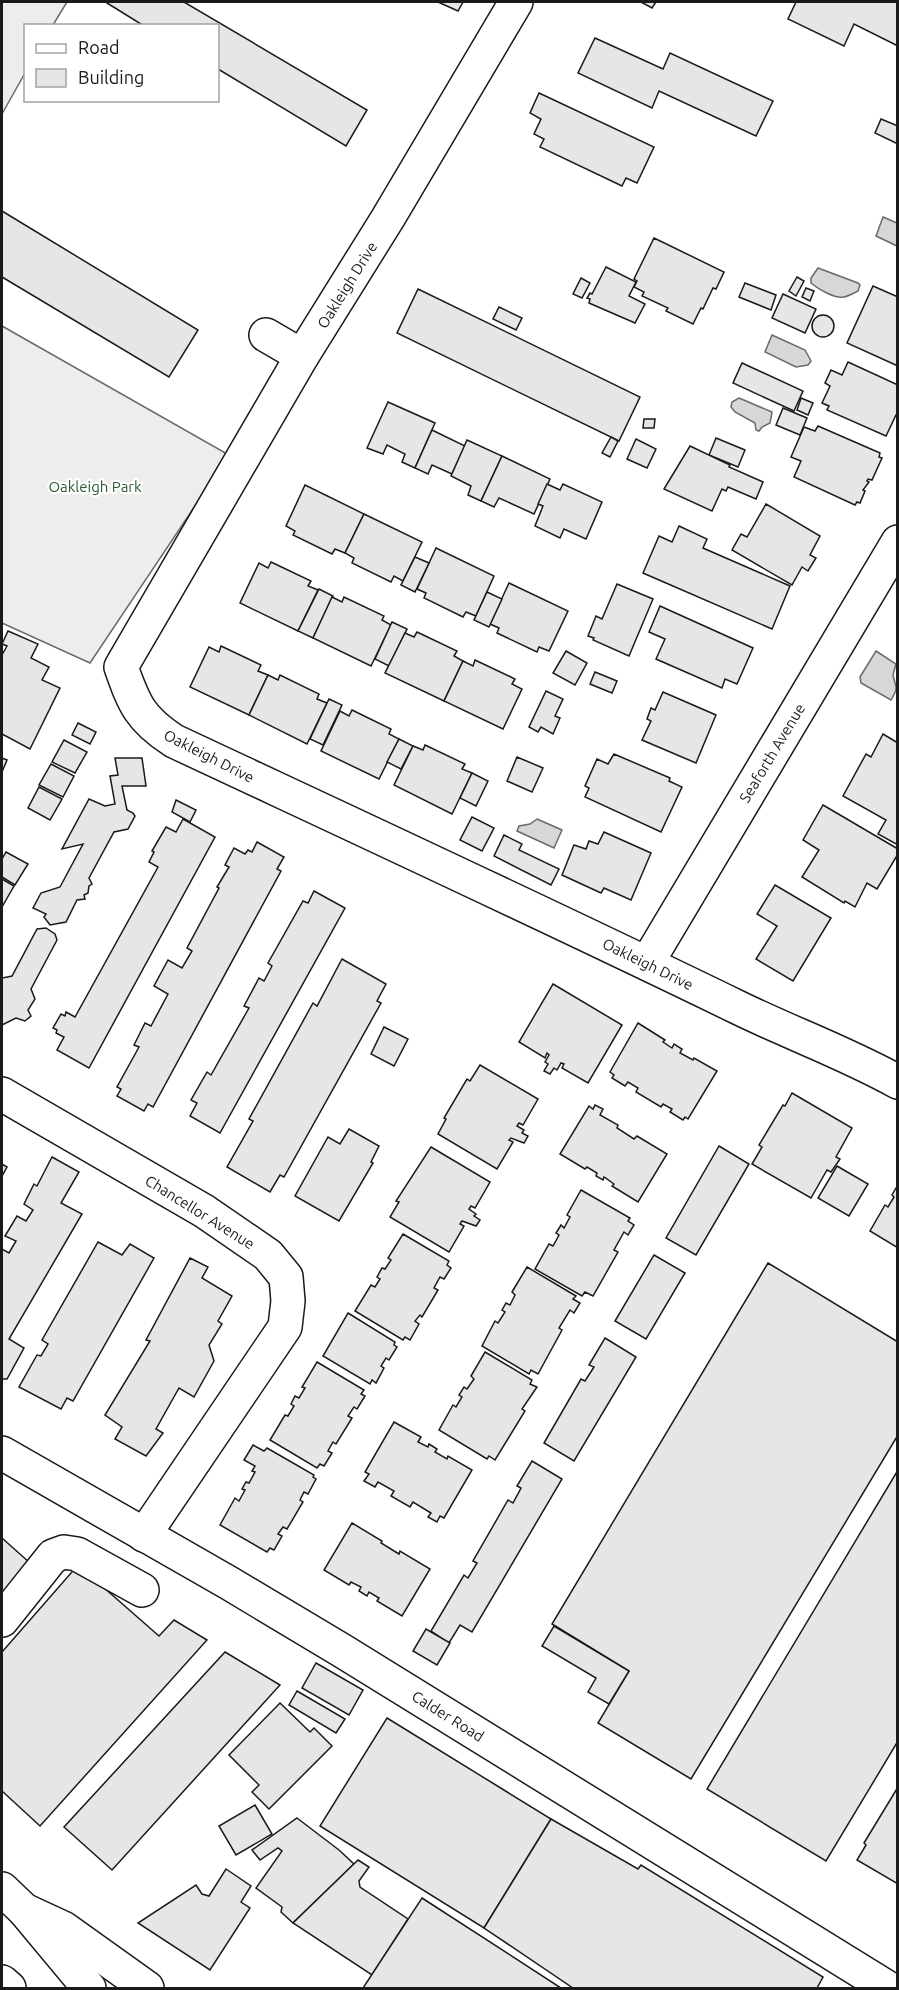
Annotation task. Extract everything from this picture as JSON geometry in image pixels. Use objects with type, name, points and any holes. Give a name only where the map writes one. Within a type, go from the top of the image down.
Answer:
[{"type":"street","name":"Oakleigh Drive","points":[[516,2],[382,228],[302,356],[121,667],[134,704],[155,729],[174,741],[647,963],[773,1025],[876,1070],[897,1082]]},
{"type":"street","points":[[266,335],[302,356]]},
{"type":"street","name":"Seaforth Avenue","points":[[647,963],[897,542]]},
{"type":"street","name":"Chancellor Avenue","points":[[2,1094],[204,1211],[268,1255],[286,1277],[288,1301],[285,1327],[144,1535]]},
{"type":"street","name":"Calder Road","points":[[2,1453],[341,1650],[888,1989]]},
{"type":"street","points":[[2,1620],[53,1556],[64,1552],[77,1554],[142,1590]]},
{"type":"street","points":[[13,1899],[89,1989]]},
{"type":"street","points":[[13,1899],[63,1928],[147,1989]]},
{"type":"street","points":[[2,1982],[9,1989]]},
{"type":"shaded area","points":[[2,2],[67,2],[54,24],[24,24],[24,75],[2,114]]},
{"type":"shaded area","points":[[883,217],[897,223],[897,246],[876,236]]},
{"type":"shaded area","points":[[818,268],[858,283],[860,285],[858,291],[840,297],[822,291],[811,283],[811,278]]},
{"type":"shaded area","name":"Oakleigh Park","points":[[2,326],[229,455],[90,663],[2,623]]},
{"type":"shaded area","points":[[772,335],[805,350],[811,361],[808,365],[796,367],[765,352]]},
{"type":"shaded area","points":[[739,398],[772,412],[770,423],[759,431],[756,430],[755,423],[735,412],[731,407],[732,402]]},
{"type":"shaded area","points":[[876,651],[896,664],[893,675],[896,690],[891,700],[861,683],[860,677]]},
{"type":"shaded area","points":[[537,819],[562,830],[554,848],[517,831],[519,826],[530,824]]},
{"type":"building","points":[[184,2],[367,110],[346,146],[219,70],[219,24],[141,24],[107,3]]},
{"type":"building","points":[[438,2],[463,2],[458,11]]},
{"type":"building","points":[[641,2],[656,2],[652,8]]},
{"type":"building","points":[[796,2],[898,2],[898,46],[854,24],[844,46],[788,19]]},
{"type":"building","points":[[595,38],[663,69],[670,53],[773,101],[756,136],[659,91],[652,108],[578,73]]},
{"type":"building","points":[[539,93],[654,147],[637,183],[626,178],[622,186],[540,147],[544,139],[534,134],[541,119],[530,113]]},
{"type":"building","points":[[881,119],[898,126],[898,144],[875,133]]},
{"type":"building","points":[[2,211],[198,330],[169,377],[2,277]]},
{"type":"building","points":[[654,238],[724,272],[716,289],[713,288],[693,324],[666,311],[668,308],[642,296],[644,292],[634,287],[637,281],[634,279]]},
{"type":"building","points":[[606,267],[636,282],[629,296],[645,304],[635,323],[589,303],[590,299],[587,298],[590,293],[592,294]]},
{"type":"building","points":[[797,277],[804,281],[796,296],[789,291]]},
{"type":"building","points":[[581,278],[590,283],[582,298],[573,294]]},
{"type":"building","points":[[745,283],[776,295],[771,310],[739,297]]},
{"type":"building","points":[[873,286],[898,297],[898,366],[847,343]]},
{"type":"building","points":[[806,288],[814,291],[810,301],[802,297]]},
{"type":"building","points":[[418,289],[640,397],[619,441],[397,333]]},
{"type":"building","points":[[783,294],[816,309],[805,333],[772,318]]},
{"type":"building","points":[[499,307],[522,318],[516,330],[493,319]]},
{"type":"building","points":[[823,315],[831,318],[834,326],[831,334],[823,337],[815,334],[812,326],[815,318]]},
{"type":"building","points":[[848,362],[898,385],[898,416],[896,415],[886,436],[827,410],[829,406],[822,403],[830,386],[825,383],[831,370],[842,375]]},
{"type":"building","points":[[742,363],[803,391],[794,411],[733,383]]},
{"type":"building","points":[[801,398],[813,403],[808,415],[797,410]]},
{"type":"building","points":[[388,402],[435,423],[415,468],[402,462],[405,454],[387,445],[383,454],[367,448]]},
{"type":"building","points":[[783,408],[807,418],[800,435],[776,425]]},
{"type":"building","points":[[644,419],[655,419],[654,428],[643,428]]},
{"type":"building","points":[[818,426],[880,453],[879,457],[882,458],[872,480],[867,481],[869,482],[863,490],[865,491],[860,503],[857,502],[855,505],[794,477],[801,461],[791,457],[804,427],[815,431]]},
{"type":"building","points":[[432,430],[465,446],[452,474],[432,465],[428,474],[415,468]]},
{"type":"building","points":[[611,437],[618,441],[610,457],[602,453]]},
{"type":"building","points":[[716,438],[745,450],[738,467],[709,455]]},
{"type":"building","points":[[636,439],[656,449],[647,468],[627,459]]},
{"type":"building","points":[[467,440],[502,456],[481,501],[468,495],[471,486],[451,476]]},
{"type":"building","points":[[690,446],[763,482],[756,499],[728,487],[726,491],[722,489],[712,511],[664,489]]},
{"type":"building","points":[[502,456],[550,479],[534,514],[499,498],[494,507],[481,501]]},
{"type":"building","points":[[547,484],[560,490],[563,484],[602,502],[586,539],[564,529],[560,538],[535,526],[543,506],[538,504]]},
{"type":"building","points":[[305,485],[364,514],[345,553],[335,549],[332,554],[293,535],[295,531],[286,526]]},
{"type":"building","points":[[766,504],[820,536],[810,555],[816,558],[808,571],[802,567],[792,585],[732,550],[741,534],[747,537]]},
{"type":"building","points":[[364,514],[422,542],[403,581],[394,576],[391,582],[352,563],[354,558],[345,553]]},
{"type":"building","points":[[679,526],[707,539],[703,548],[790,586],[772,629],[643,573],[659,536],[672,542]]},
{"type":"building","points":[[436,548],[494,576],[476,616],[466,612],[463,617],[424,598],[426,593],[417,589]]},
{"type":"building","points":[[415,557],[429,563],[415,592],[401,585]]},
{"type":"building","points":[[271,562],[311,581],[308,586],[318,590],[298,631],[240,603],[259,563],[268,568]]},
{"type":"building","points":[[509,583],[568,611],[549,651],[539,647],[537,652],[497,633],[499,628],[490,624]]},
{"type":"building","points":[[617,584],[653,599],[629,656],[588,636],[596,616],[602,619]]},
{"type":"building","points":[[319,589],[333,596],[313,638],[298,631]]},
{"type":"building","points":[[487,592],[502,599],[489,627],[474,620]]},
{"type":"building","points":[[332,597],[342,602],[344,597],[384,616],[382,620],[391,625],[371,666],[313,638]]},
{"type":"building","points":[[660,606],[753,648],[737,684],[725,679],[722,688],[656,659],[665,639],[649,632]]},
{"type":"building","points":[[392,622],[407,629],[389,666],[375,659]]},
{"type":"building","points":[[8,631],[38,644],[31,658],[49,667],[42,680],[60,688],[30,749],[2,734],[2,655],[7,646],[2,644]]},
{"type":"building","points":[[417,632],[457,651],[454,656],[463,661],[444,701],[385,673],[405,633],[414,637]]},
{"type":"building","points":[[221,646],[261,665],[258,671],[268,675],[249,715],[190,687],[209,647],[219,652]]},
{"type":"building","points":[[566,651],[587,663],[575,685],[553,673]]},
{"type":"building","points":[[475,660],[515,679],[512,684],[522,689],[503,729],[444,701],[463,661],[473,666]]},
{"type":"building","points":[[595,672],[617,681],[612,693],[590,684]]},
{"type":"building","points":[[268,675],[278,680],[280,675],[319,694],[317,699],[327,703],[307,744],[249,715]]},
{"type":"building","points":[[546,691],[563,699],[555,716],[560,718],[553,734],[541,727],[538,732],[529,727]]},
{"type":"building","points":[[663,692],[716,715],[696,763],[642,740],[651,721],[647,719],[651,708],[655,710]]},
{"type":"building","points":[[329,699],[342,705],[323,745],[310,739]]},
{"type":"building","points":[[352,710],[391,729],[389,734],[399,739],[379,779],[321,751],[340,711],[349,716]]},
{"type":"building","points":[[78,723],[96,732],[90,744],[72,735]]},
{"type":"building","points":[[883,734],[898,743],[898,845],[878,834],[886,820],[843,796],[866,754],[871,757]]},
{"type":"building","points":[[399,739],[413,746],[401,769],[387,762]]},
{"type":"building","points":[[64,740],[87,752],[75,773],[52,762]]},
{"type":"building","points":[[425,745],[465,764],[462,769],[472,773],[452,814],[394,785],[413,746],[423,750]]},
{"type":"building","points":[[614,754],[670,778],[669,781],[682,787],[661,832],[585,797],[589,788],[585,786],[597,759],[608,764]]},
{"type":"building","points":[[517,757],[543,768],[532,792],[507,781]]},
{"type":"building","points":[[2,758],[7,760],[2,772]]},
{"type":"building","points":[[115,758],[142,758],[146,786],[122,786],[127,810],[135,816],[128,829],[114,832],[89,878],[92,884],[89,886],[88,893],[84,895],[85,899],[77,900],[66,922],[50,925],[44,917],[46,914],[33,908],[41,893],[60,887],[83,844],[62,849],[89,799],[105,806],[115,804],[110,776],[118,775]]},
{"type":"building","points":[[51,764],[74,776],[63,797],[39,785]]},
{"type":"building","points":[[472,773],[488,781],[476,806],[460,798]]},
{"type":"building","points":[[39,787],[62,799],[50,820],[28,808]]},
{"type":"building","points":[[176,800],[196,810],[190,822],[172,812]]},
{"type":"building","points":[[823,805],[898,849],[898,854],[877,889],[867,883],[855,907],[845,901],[844,903],[802,877],[819,850],[803,840]]},
{"type":"building","points":[[472,817],[494,828],[482,851],[460,840]]},
{"type":"building","points":[[183,819],[215,837],[89,1068],[57,1050],[64,1037],[56,1033],[57,1030],[53,1028],[61,1014],[65,1016],[66,1012],[75,1017],[158,867],[149,862],[154,852],[152,851],[166,827],[176,832]]},
{"type":"building","points":[[604,832],[651,853],[631,900],[604,888],[601,893],[562,875],[574,845],[586,849],[589,841],[598,844]]},
{"type":"building","points":[[504,835],[522,844],[519,850],[559,869],[551,885],[494,856]]},
{"type":"building","points":[[257,842],[284,857],[277,869],[281,871],[153,1107],[148,1104],[144,1111],[117,1096],[121,1089],[117,1087],[139,1047],[134,1045],[145,1023],[151,1026],[168,994],[154,986],[168,960],[182,968],[192,951],[187,948],[229,867],[225,865],[234,848],[245,854],[248,850],[252,852]]},
{"type":"building","points":[[6,852],[28,864],[15,885],[2,877],[2,859]]},
{"type":"building","points":[[2,879],[14,886],[2,907]]},
{"type":"building","points":[[775,885],[831,918],[793,981],[756,959],[777,926],[757,914]]},
{"type":"building","points":[[314,891],[345,908],[220,1133],[190,1116],[197,1103],[191,1100],[207,1072],[211,1075],[249,1008],[244,1006],[259,978],[264,981],[272,966],[268,963],[303,901],[308,903]]},
{"type":"building","points":[[46,928],[55,934],[57,940],[31,989],[35,999],[28,1010],[31,1016],[25,1021],[16,1018],[2,1025],[2,978],[12,976],[37,929]]},
{"type":"building","points":[[342,959],[386,984],[377,1001],[381,1003],[284,1177],[280,1175],[270,1192],[227,1167],[253,1121],[249,1119],[313,1003],[317,1006]]},
{"type":"building","points":[[553,984],[622,1025],[588,1083],[562,1068],[564,1064],[561,1063],[557,1070],[554,1068],[550,1074],[544,1071],[549,1055],[547,1053],[545,1058],[519,1042]]},
{"type":"building","points":[[638,1023],[665,1040],[663,1042],[672,1048],[674,1044],[682,1049],[680,1053],[717,1071],[688,1119],[685,1117],[683,1120],[670,1112],[672,1109],[663,1104],[661,1107],[636,1092],[638,1088],[628,1082],[625,1086],[612,1078],[614,1075],[610,1072]]},
{"type":"building","points":[[384,1027],[408,1039],[394,1066],[371,1054]]},
{"type":"building","points":[[480,1065],[538,1099],[523,1125],[519,1123],[517,1126],[524,1130],[522,1133],[528,1136],[524,1143],[511,1138],[509,1140],[513,1142],[497,1169],[438,1134],[446,1119],[444,1118],[467,1079],[470,1081]]},
{"type":"building","points":[[792,1093],[852,1128],[836,1157],[840,1159],[831,1172],[827,1170],[811,1198],[752,1164],[762,1147],[759,1145]]},
{"type":"building","points":[[595,1105],[603,1109],[600,1115],[618,1125],[617,1128],[634,1139],[637,1136],[667,1154],[638,1202],[612,1186],[614,1184],[604,1177],[603,1180],[596,1176],[597,1173],[587,1167],[585,1169],[560,1154],[589,1106],[593,1109]]},
{"type":"building","points":[[349,1129],[379,1146],[371,1162],[373,1163],[339,1221],[295,1196],[328,1137],[340,1144]]},
{"type":"building","points":[[719,1146],[749,1164],[696,1255],[666,1238]]},
{"type":"building","points":[[431,1147],[490,1182],[475,1208],[471,1206],[469,1209],[480,1220],[476,1226],[462,1221],[460,1224],[464,1226],[449,1252],[390,1217],[399,1202],[396,1201]]},
{"type":"building","points":[[52,1157],[79,1172],[61,1203],[82,1214],[9,1339],[24,1348],[7,1379],[2,1379],[2,1249],[9,1253],[16,1241],[5,1236],[17,1216],[26,1221],[33,1210],[24,1204],[34,1184],[37,1186]]},
{"type":"building","points":[[2,1164],[7,1167],[2,1176]]},
{"type":"building","points":[[837,1166],[868,1184],[849,1216],[818,1198]]},
{"type":"building","points":[[898,1188],[898,1248],[870,1231],[885,1205],[888,1207]]},
{"type":"building","points":[[581,1190],[630,1218],[628,1221],[634,1225],[628,1235],[624,1232],[614,1250],[618,1252],[593,1296],[585,1292],[582,1296],[535,1269],[549,1244],[553,1246],[559,1235],[556,1233],[561,1225],[564,1228],[570,1217],[567,1215]]},
{"type":"building","points":[[403,1234],[449,1261],[447,1265],[451,1268],[444,1279],[440,1277],[434,1288],[438,1290],[422,1317],[420,1315],[415,1321],[419,1324],[410,1340],[405,1337],[403,1340],[355,1311],[371,1285],[375,1287],[380,1279],[377,1277],[382,1268],[385,1269],[391,1260],[388,1258]]},
{"type":"building","points":[[98,1242],[122,1255],[130,1244],[154,1258],[73,1401],[67,1398],[61,1409],[19,1387],[37,1355],[41,1356],[48,1344],[42,1340]]},
{"type":"building","points":[[654,1255],[685,1273],[646,1339],[615,1321]]},
{"type":"building","points":[[190,1258],[208,1267],[202,1278],[232,1296],[218,1321],[222,1324],[209,1345],[214,1361],[194,1397],[179,1388],[156,1429],[163,1433],[146,1456],[115,1439],[122,1427],[105,1415],[150,1341],[146,1340]]},
{"type":"building","points":[[768,1263],[898,1342],[898,1435],[691,1779],[598,1723],[629,1671],[552,1624]]},
{"type":"building","points":[[527,1267],[576,1296],[573,1299],[580,1303],[574,1313],[570,1310],[559,1328],[562,1330],[538,1374],[531,1370],[529,1374],[482,1346],[495,1321],[498,1323],[505,1312],[502,1310],[506,1303],[510,1305],[515,1295],[512,1292]]},
{"type":"building","points":[[348,1313],[395,1342],[394,1345],[397,1347],[389,1360],[386,1358],[381,1366],[384,1368],[376,1383],[372,1380],[370,1384],[323,1356]]},
{"type":"building","points":[[605,1338],[636,1357],[574,1461],[544,1443],[581,1379],[585,1381],[594,1367],[589,1365]]},
{"type":"building","points":[[485,1352],[532,1380],[530,1384],[537,1387],[522,1409],[525,1411],[495,1460],[489,1456],[487,1459],[439,1430],[453,1405],[456,1407],[462,1397],[459,1395],[464,1387],[467,1389],[474,1379],[471,1376]]},
{"type":"building","points":[[317,1362],[364,1390],[361,1394],[365,1396],[357,1409],[354,1407],[348,1416],[352,1418],[336,1444],[333,1442],[328,1451],[332,1453],[324,1466],[320,1464],[317,1468],[270,1440],[285,1415],[288,1416],[294,1406],[291,1404],[295,1396],[299,1398],[305,1388],[302,1387]]},
{"type":"building","points":[[394,1422],[421,1437],[418,1442],[428,1447],[429,1444],[437,1449],[435,1452],[447,1459],[448,1456],[472,1470],[444,1518],[440,1516],[437,1522],[428,1517],[431,1513],[413,1502],[410,1507],[391,1496],[394,1491],[378,1482],[375,1487],[364,1481],[369,1474],[365,1472]]},
{"type":"building","points":[[253,1445],[264,1451],[267,1448],[314,1475],[316,1479],[308,1494],[304,1492],[300,1500],[303,1502],[287,1529],[283,1527],[278,1534],[282,1536],[274,1550],[270,1548],[267,1552],[220,1525],[235,1498],[239,1501],[245,1490],[242,1489],[246,1482],[249,1483],[255,1472],[252,1471],[255,1466],[244,1460]]},
{"type":"building","points":[[532,1461],[562,1479],[472,1632],[460,1625],[449,1643],[431,1631],[464,1575],[468,1578],[477,1563],[473,1561],[508,1500],[513,1503],[521,1488],[517,1486]]},
{"type":"building","points":[[898,1470],[898,1741],[826,1861],[707,1789]]},
{"type":"building","points":[[352,1523],[399,1554],[400,1551],[430,1569],[402,1616],[377,1601],[379,1598],[369,1592],[367,1596],[359,1591],[361,1587],[351,1582],[349,1585],[324,1570]]},
{"type":"building","points":[[2,1538],[30,1563],[2,1597]]},
{"type":"building","points":[[78,1565],[159,1636],[174,1620],[207,1640],[40,1826],[2,1791],[2,1652]]},
{"type":"building","points":[[554,1626],[629,1671],[609,1704],[588,1692],[596,1678],[542,1646]]},
{"type":"building","points":[[426,1629],[450,1643],[437,1665],[413,1651]]},
{"type":"building","points":[[225,1652],[280,1685],[112,1870],[64,1827]]},
{"type":"building","points":[[316,1663],[363,1690],[349,1715],[302,1688]]},
{"type":"building","points":[[297,1691],[345,1719],[336,1733],[289,1705]]},
{"type":"building","points":[[280,1703],[310,1732],[314,1728],[332,1746],[269,1809],[252,1792],[259,1785],[229,1755]]},
{"type":"building","points":[[387,1718],[551,1819],[484,1928],[320,1826]]},
{"type":"building","points":[[898,1787],[898,1884],[857,1860],[866,1845],[864,1843]]},
{"type":"building","points":[[255,1805],[272,1834],[236,1855],[219,1826]]},
{"type":"building","points":[[297,1818],[354,1864],[293,1923],[281,1912],[282,1907],[256,1888],[282,1851],[278,1848],[260,1860],[252,1850]]},
{"type":"building","points":[[551,1819],[638,1869],[641,1865],[823,1977],[817,1988],[573,1988],[484,1928]]},
{"type":"building","points":[[358,1860],[369,1867],[359,1881],[360,1887],[408,1919],[372,1975],[293,1923]]},
{"type":"building","points":[[226,1869],[251,1886],[241,1902],[250,1908],[210,1970],[138,1923],[196,1885],[202,1894],[209,1896]]},
{"type":"building","points":[[422,1898],[561,1988],[363,1988]]}]
